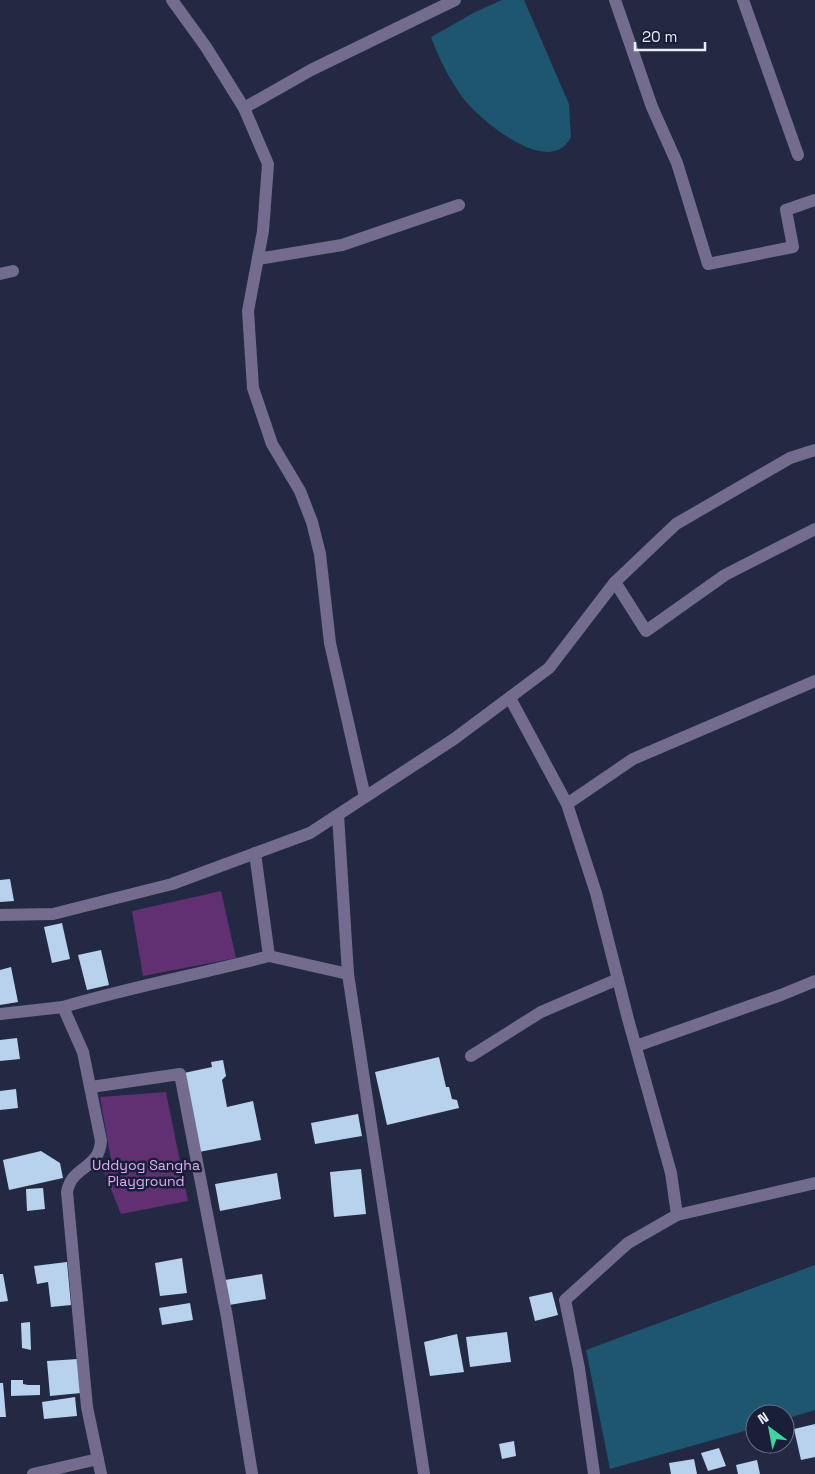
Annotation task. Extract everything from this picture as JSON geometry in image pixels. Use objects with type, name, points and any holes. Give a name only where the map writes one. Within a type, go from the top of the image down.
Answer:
[{"type":"street","points":[[172,0],[206,47],[244,108],[268,164],[263,232],[248,311],[253,388],[272,444],[300,491],[312,522],[320,554],[330,643],[365,797]]},
{"type":"street","points":[[244,108],[312,70],[455,0]]},
{"type":"street","points":[[615,0],[649,98],[677,163],[708,264],[793,247],[786,210],[815,200]]},
{"type":"street","points":[[742,0],[798,154]]},
{"type":"street","points":[[258,259],[342,245],[458,205]]},
{"type":"street","points":[[0,274],[13,271]]},
{"type":"street","points":[[0,915],[53,914],[172,884],[310,833],[454,739],[549,668],[614,582],[676,524],[790,458],[815,450]]},
{"type":"street","points":[[614,582],[646,631],[726,575],[815,529]]},
{"type":"street","points":[[567,804],[633,759],[815,681]]},
{"type":"street","points":[[510,698],[567,804],[596,893],[671,1173],[677,1215]]},
{"type":"street","points":[[338,815],[348,974],[424,1474]]},
{"type":"street","points":[[255,853],[269,956]]},
{"type":"street","points":[[0,1014],[63,1007],[122,990],[188,977],[269,956],[348,974]]},
{"type":"street","points":[[471,1056],[541,1012],[618,980]]},
{"type":"street","points":[[636,1046],[781,995],[815,981]]},
{"type":"street","points":[[63,1007],[82,1052],[101,1141],[101,1152],[94,1162],[69,1181],[67,1192],[87,1406],[101,1474]]},
{"type":"street","points":[[91,1087],[180,1074],[227,1317],[252,1474]]},
{"type":"street","points":[[594,1474],[579,1368],[565,1300],[628,1243],[677,1215],[815,1183]]},
{"type":"street","points":[[33,1474],[98,1459]]},
{"type":"green space","points":[[221,891],[236,958],[143,976],[132,911]]},
{"type":"green space","name":"Uddyog Sangha Playground","points":[[166,1092],[188,1201],[121,1214],[104,1172],[112,1166],[100,1097]]},
{"type":"water","points":[[502,0],[524,0],[569,104],[571,137],[561,148],[549,152],[534,150],[503,134],[477,113],[457,89],[431,37],[475,12]]},
{"type":"water","points":[[815,1265],[815,1410],[795,1416],[795,1404],[745,1404],[745,1431],[610,1469],[586,1350]]},
{"type":"building","points":[[10,879],[14,901],[0,902],[0,880]]},
{"type":"building","points":[[62,923],[70,959],[52,963],[44,927]]},
{"type":"building","points":[[101,950],[109,985],[87,990],[78,955]]},
{"type":"building","points":[[11,967],[18,1002],[0,1005],[0,970]]},
{"type":"building","points":[[17,1038],[20,1059],[0,1061],[0,1040]]},
{"type":"building","points":[[439,1057],[446,1087],[449,1087],[452,1099],[457,1100],[459,1108],[387,1125],[375,1072]]},
{"type":"building","points":[[223,1060],[226,1076],[222,1080],[227,1107],[253,1101],[261,1140],[199,1152],[184,1073],[212,1067],[211,1062]]},
{"type":"building","points":[[16,1089],[18,1108],[0,1110],[0,1091]]},
{"type":"building","points":[[358,1114],[362,1136],[315,1144],[311,1123]]},
{"type":"building","points":[[41,1151],[60,1163],[63,1178],[9,1190],[3,1160]]},
{"type":"building","points":[[361,1169],[366,1214],[334,1217],[330,1172]]},
{"type":"building","points":[[277,1173],[281,1199],[220,1211],[215,1184]]},
{"type":"building","points":[[43,1188],[45,1209],[27,1211],[26,1189]]},
{"type":"building","points":[[182,1258],[187,1293],[160,1296],[155,1263]]},
{"type":"building","points":[[67,1262],[71,1305],[51,1307],[48,1282],[37,1284],[34,1266]]},
{"type":"building","points":[[0,1274],[3,1274],[8,1301],[0,1302]]},
{"type":"building","points":[[262,1274],[266,1299],[229,1305],[225,1280]]},
{"type":"building","points":[[552,1292],[558,1315],[535,1321],[529,1297]]},
{"type":"building","points":[[190,1303],[193,1320],[162,1325],[159,1308]]},
{"type":"building","points":[[30,1322],[31,1350],[22,1348],[21,1323]]},
{"type":"building","points":[[507,1332],[511,1362],[470,1367],[466,1337]]},
{"type":"building","points":[[457,1334],[464,1372],[430,1376],[424,1342]]},
{"type":"building","points":[[78,1359],[81,1393],[50,1396],[47,1361]]},
{"type":"building","points":[[11,1380],[23,1380],[23,1384],[28,1385],[40,1385],[40,1395],[11,1396]]},
{"type":"building","points":[[0,1383],[3,1383],[6,1417],[0,1417]]},
{"type":"building","points":[[75,1397],[77,1416],[44,1419],[42,1402]]},
{"type":"building","points":[[815,1424],[815,1457],[801,1460],[795,1429]]},
{"type":"building","points":[[514,1441],[516,1456],[502,1459],[499,1444]]},
{"type":"building","points":[[719,1448],[726,1466],[708,1471],[701,1453]]},
{"type":"building","points":[[694,1459],[697,1474],[671,1474],[669,1463]]},
{"type":"building","points":[[757,1460],[760,1474],[738,1474],[736,1465]]}]
